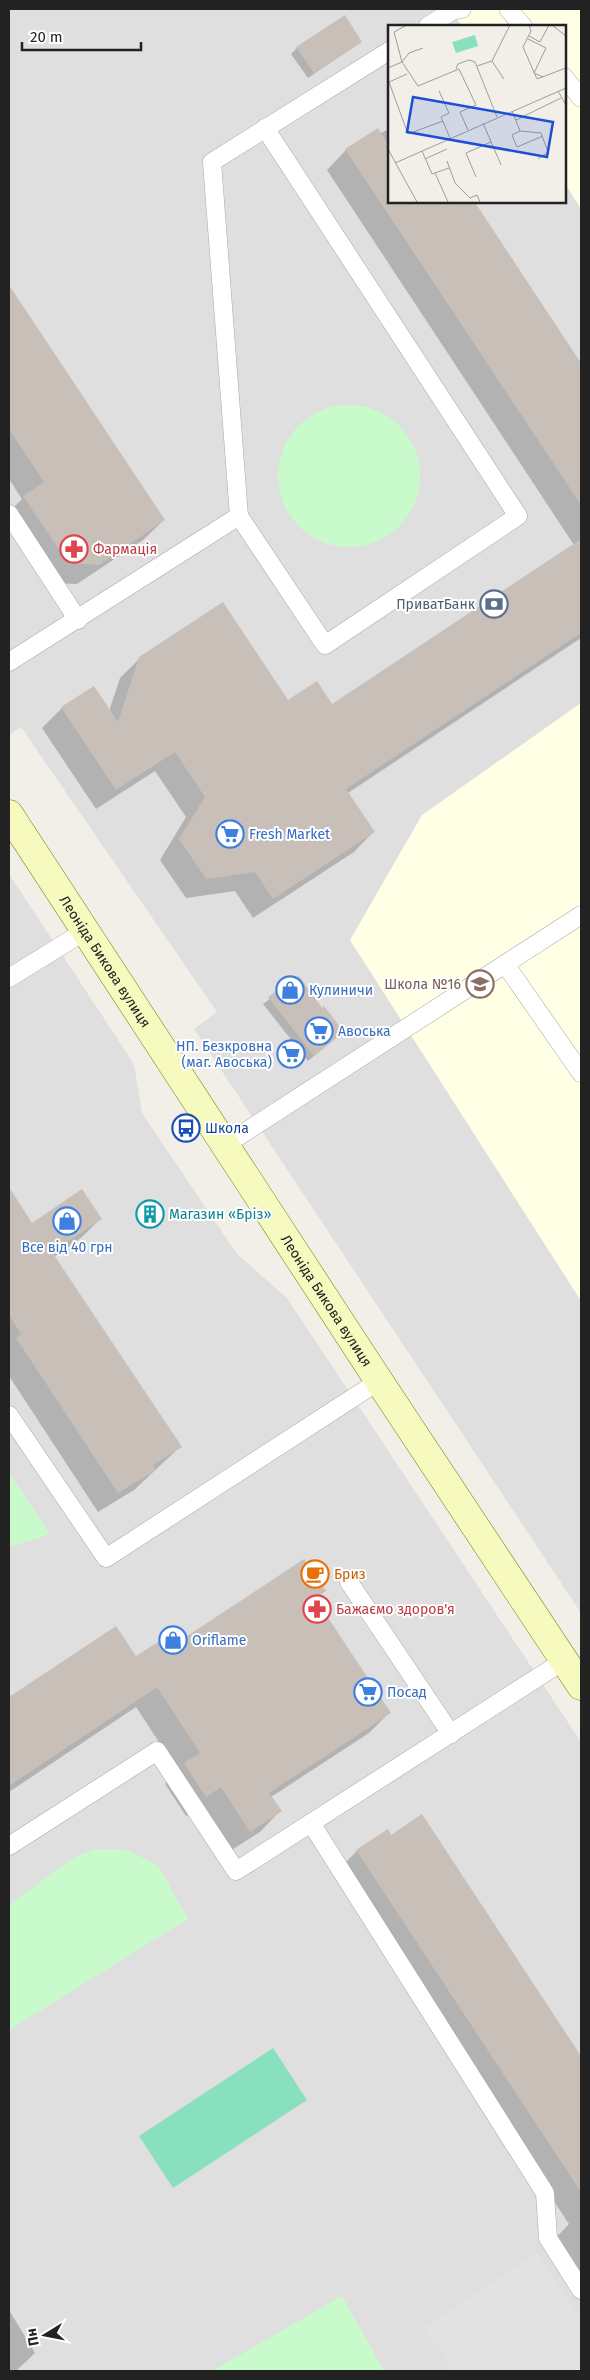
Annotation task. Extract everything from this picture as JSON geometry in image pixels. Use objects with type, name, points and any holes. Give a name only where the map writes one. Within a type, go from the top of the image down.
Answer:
[{"type":"street","name":"Леоніда Бикова вулиця","points":[[9,814],[379,1381],[581,1686]]},
{"type":"lane","points":[[430,25],[452,11],[462,9]]},
{"type":"lane","points":[[508,9],[521,25]]},
{"type":"lane","points":[[265,128],[518,516],[325,645],[238,516],[212,162],[265,128],[388,52]]},
{"type":"lane","points":[[565,78],[581,98]]},
{"type":"lane","points":[[9,514],[78,620]]},
{"type":"lane","points":[[9,662],[78,620],[238,516]]},
{"type":"lane","points":[[226,1145],[581,915]]},
{"type":"lane","points":[[9,978],[85,931]]},
{"type":"lane","points":[[505,964],[581,1073]]},
{"type":"lane","points":[[9,1415],[106,1558],[379,1381]]},
{"type":"lane","points":[[349,1582],[450,1734]]},
{"type":"lane","points":[[9,1846],[157,1751],[236,1871],[565,1660]]},
{"type":"lane","points":[[311,1823],[545,2193],[548,2238],[581,2290]]},
{"type":"shaded area","points":[[9,9],[581,9],[581,1613],[194,1029],[217,1012],[21,727],[9,735]]},
{"type":"shaded area","points":[[450,9],[581,9],[581,209],[565,184],[565,25],[461,25]]},
{"type":"shaded area","name":"Школа №16","points":[[581,703],[581,1301],[350,940],[422,815]]},
{"type":"shaded area","points":[[9,874],[134,1064],[142,1113],[237,1254],[287,1298],[581,1742],[581,2371],[9,2371]]},
{"type":"shaded area","points":[[536,2253],[581,2321],[581,2371],[454,2371],[425,2328]]},
{"type":"green space","points":[[349,405],[363,406],[376,410],[389,417],[399,426],[408,436],[415,449],[419,462],[419,490],[415,503],[408,516],[399,526],[389,535],[376,542],[363,546],[349,547],[335,546],[322,542],[309,535],[299,526],[290,516],[283,503],[279,490],[278,476],[279,462],[283,449],[290,436],[299,426],[309,417],[322,410],[335,406]]},
{"type":"green space","points":[[9,1472],[50,1534],[9,1547]]},
{"type":"green space","points":[[94,1849],[127,1850],[158,1865],[188,1919],[9,2030],[9,1905],[73,1858]]},
{"type":"green space","points":[[273,2048],[307,2100],[173,2188],[139,2136]]},
{"type":"green space","points":[[342,2296],[384,2371],[212,2371]]},
{"type":"building","points":[[345,15],[362,42],[314,73],[296,47]]},
{"type":"building","points":[[378,128],[388,144],[388,202],[475,202],[581,363],[581,505],[345,149]]},
{"type":"building","points":[[9,285],[165,520],[99,565],[68,563],[23,496],[44,482],[9,429]]},
{"type":"building","points":[[581,539],[581,633],[346,789],[375,832],[273,899],[255,872],[206,879],[179,839],[205,797],[175,752],[116,790],[61,707],[94,686],[118,722],[139,657],[223,602],[288,700],[317,681],[332,704]]},
{"type":"building","points":[[299,976],[322,1008],[324,1006],[344,1032],[314,1056],[268,997]]},
{"type":"building","points":[[9,1187],[32,1223],[82,1189],[102,1219],[52,1252],[182,1447],[153,1465],[156,1470],[118,1493],[16,1338],[21,1334],[9,1315]]},
{"type":"building","points":[[304,1559],[326,1591],[315,1598],[391,1713],[269,1793],[282,1811],[250,1832],[221,1787],[206,1797],[184,1763],[200,1753],[157,1687],[9,1786],[9,1697],[116,1626],[136,1656],[169,1635],[175,1644]]},
{"type":"building","points":[[422,1814],[581,2056],[581,2192],[356,1850],[388,1829],[391,1835]]},
{"type":"place","name":"Фармація","points":[[74,549]]},
{"type":"place","name":"ПриватБанк","points":[[494,604]]},
{"type":"place","name":"Fresh Market","points":[[230,834]]},
{"type":"place","name":"Школа №16","points":[[480,984]]},
{"type":"place","name":"Кулиничи","points":[[290,990]]},
{"type":"place","name":"Авоська","points":[[319,1031]]},
{"type":"place","name":"НП. Безкровна (маг. Авоська)","points":[[291,1054]]},
{"type":"place","name":"Школа","points":[[186,1128]]},
{"type":"place","name":"Магазин «Бріз»","points":[[150,1214]]},
{"type":"place","name":"Все від 40 грн","points":[[67,1221]]},
{"type":"place","name":"Бриз","points":[[315,1574]]},
{"type":"place","name":"Бажаємо здоров'я","points":[[317,1609]]},
{"type":"place","name":"Oriflame","points":[[173,1640]]},
{"type":"place","name":"Посад","points":[[368,1692]]}]
